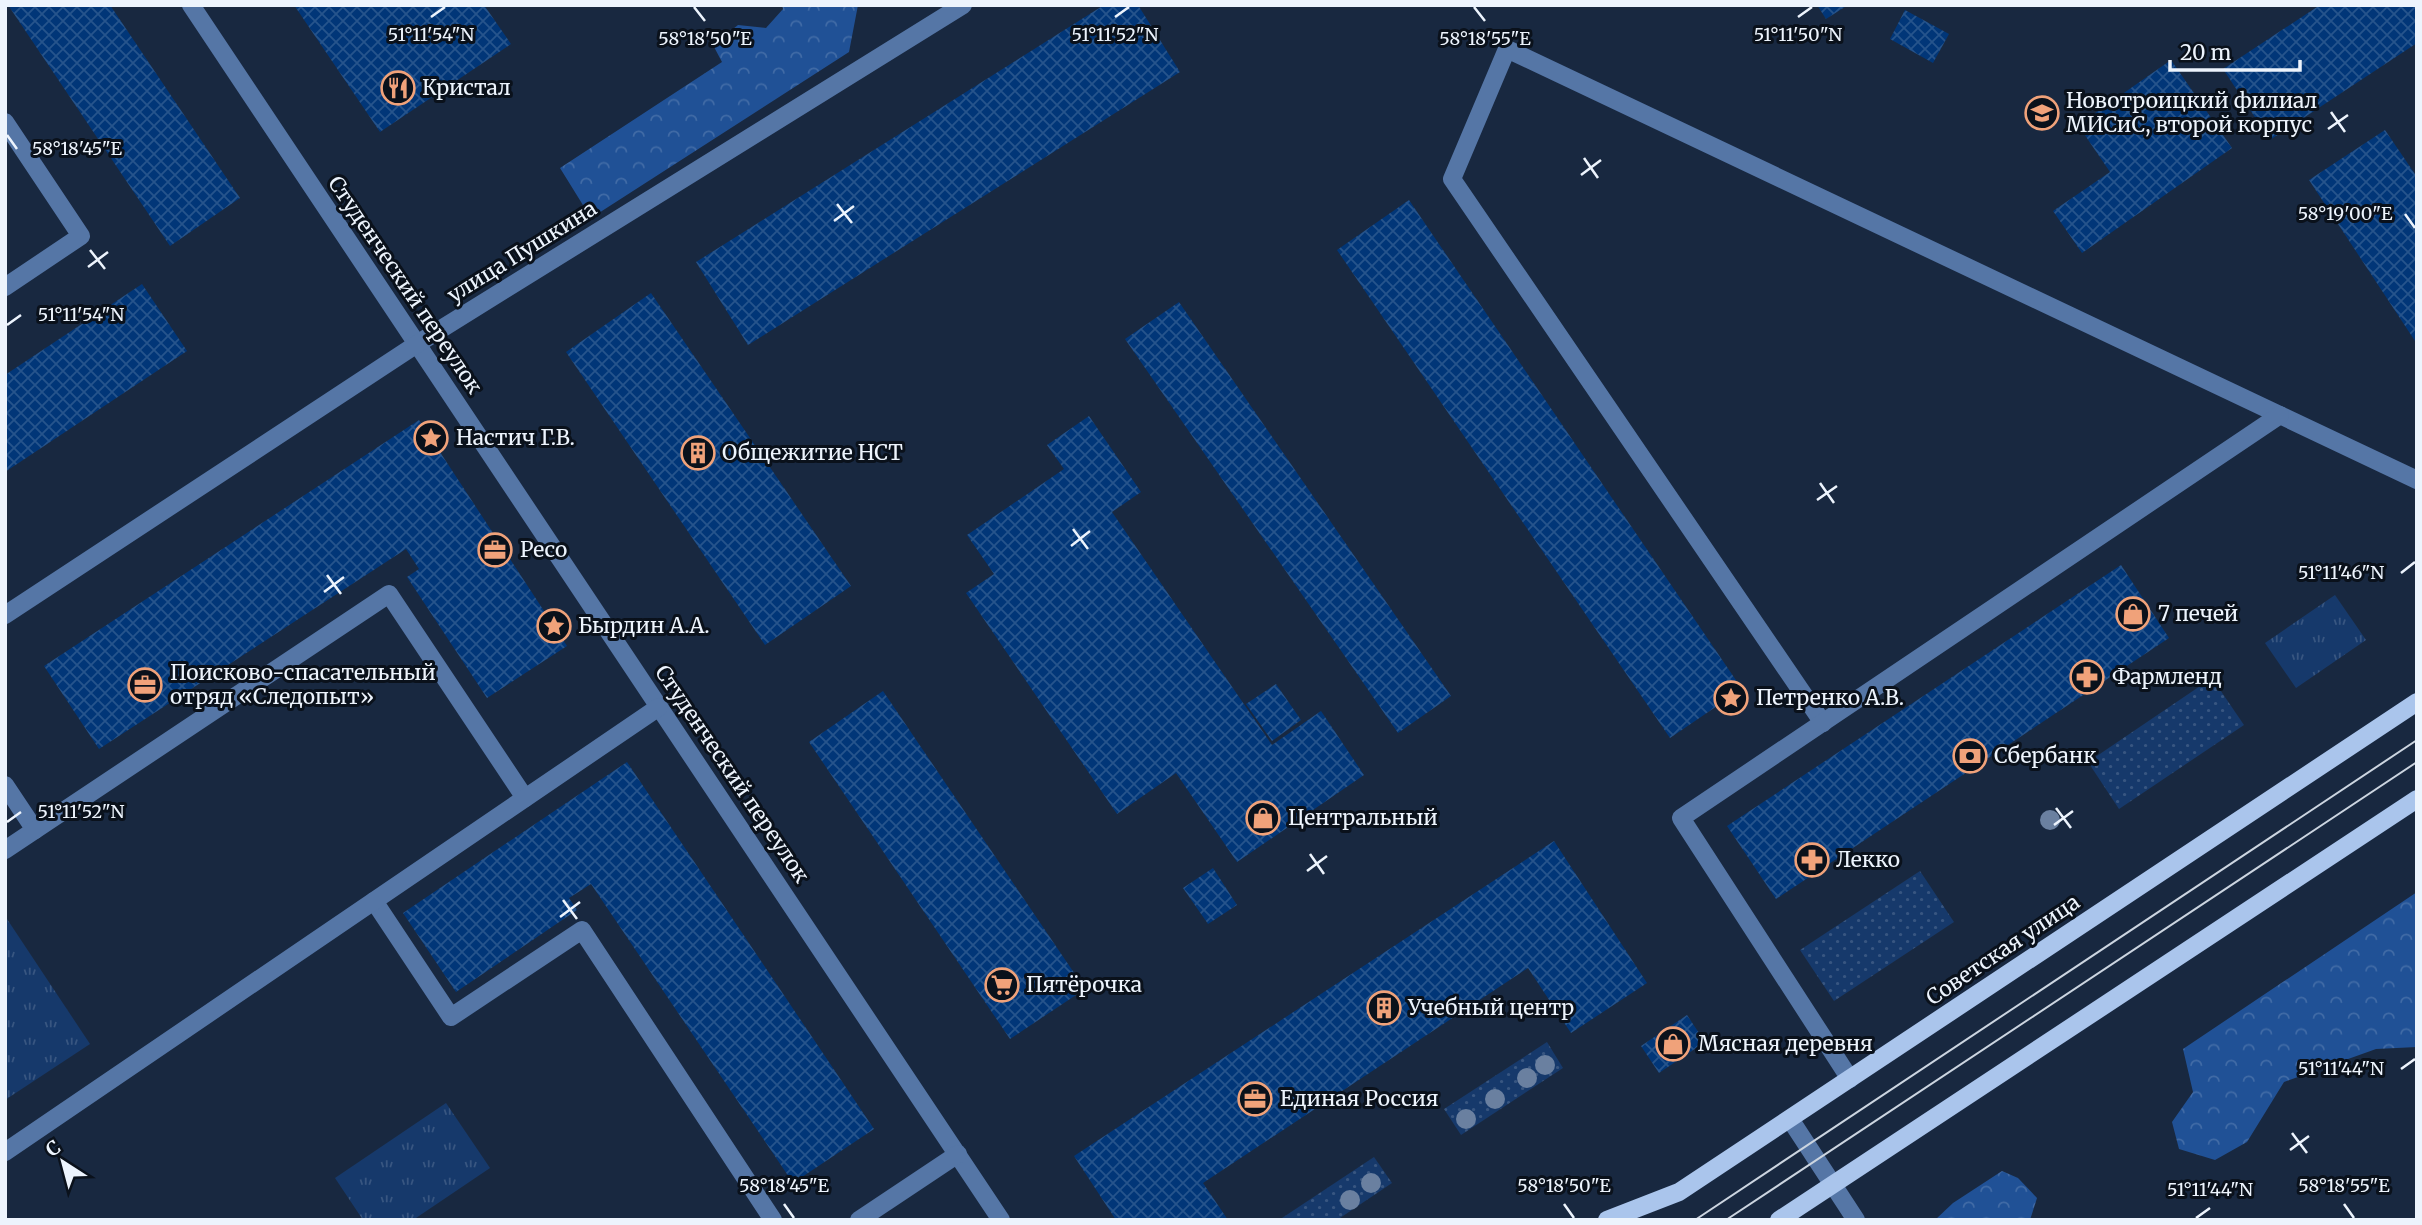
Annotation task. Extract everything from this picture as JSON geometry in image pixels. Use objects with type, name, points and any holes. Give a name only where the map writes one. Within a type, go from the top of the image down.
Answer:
[{"type":"main road","name":"Советская улица","points":[[1606,1220],[1679,1192],[2417,702]]},
{"type":"main road","points":[[1779,1220],[2417,799]]},
{"type":"street","name":"Студенческий переулок","points":[[191,5],[1001,1220]]},
{"type":"street","name":"улица Пушкина","points":[[5,615],[417,344],[963,5]]},
{"type":"street","points":[[1823,723],[1452,179],[1507,49],[2417,480]]},
{"type":"street","points":[[5,122],[81,236],[5,287]]},
{"type":"street","points":[[1850,1079],[1681,818],[2280,415]]},
{"type":"street","points":[[5,850],[389,594],[525,798]]},
{"type":"street","points":[[5,1152],[659,707]]},
{"type":"street","points":[[5,785],[35,830]]},
{"type":"street","points":[[374,901],[451,1017],[582,930],[773,1220]]},
{"type":"street","points":[[1790,1119],[1856,1220]]},
{"type":"street","points":[[859,1220],[958,1154]]},
{"type":"green space","points":[[782,5],[858,5],[849,52],[591,218],[560,168],[722,62],[713,45],[738,25],[766,28],[783,9]]},
{"type":"green space","points":[[2335,595],[2366,640],[2296,688],[2265,643]]},
{"type":"green space","points":[[2212,678],[2244,725],[2119,809],[2088,762]]},
{"type":"green space","points":[[1920,871],[1954,922],[1834,1001],[1800,950]]},
{"type":"green space","points":[[2417,892],[2417,1047],[2376,1049],[2284,1082],[2247,1142],[2215,1160],[2179,1149],[2172,1122],[2193,1092],[2183,1049]]},
{"type":"green space","points":[[5,916],[90,1044],[5,1100]]},
{"type":"green space","points":[[1547,1042],[1563,1068],[1461,1135],[1444,1109]]},
{"type":"green space","points":[[446,1103],[490,1168],[413,1220],[363,1220],[335,1178]]},
{"type":"green space","points":[[1374,1157],[1392,1183],[1337,1220],[1279,1220]]},
{"type":"green space","points":[[2002,1171],[2018,1178],[2037,1198],[2030,1220],[1935,1220],[1953,1203]]},
{"type":"building","points":[[8,5],[110,5],[240,198],[170,246]]},
{"type":"building","name":"Кристал","points":[[294,5],[484,5],[511,44],[380,132]]},
{"type":"building","points":[[1104,5],[1138,5],[1180,72],[748,345],[696,262]]},
{"type":"building","points":[[1817,5],[1848,5],[1826,19]]},
{"type":"building","points":[[2320,5],[2417,5],[2417,43],[2270,140],[2223,69]]},
{"type":"building","points":[[1905,10],[1949,34],[1933,63],[1890,39]]},
{"type":"building","points":[[2171,60],[2232,148],[2082,253],[2053,211],[2110,172],[2078,125]]},
{"type":"building","points":[[2385,130],[2417,177],[2417,344],[2309,180]]},
{"type":"building","points":[[1409,200],[1742,689],[1670,738],[1337,250]]},
{"type":"building","points":[[142,284],[187,351],[5,472],[5,375]]},
{"type":"building","name":"Общежитие НСТ","points":[[651,293],[851,586],[765,645],[566,352]]},
{"type":"building","points":[[1179,302],[1451,696],[1398,733],[1125,339]]},
{"type":"building","points":[[1089,416],[1141,492],[1112,512],[1272,745],[1321,711],[1364,775],[1237,862],[1176,773],[1117,814],[966,593],[994,574],[967,535],[1064,469],[1047,445]]},
{"type":"building","points":[[419,420],[567,646],[487,698],[407,577],[419,569],[406,549],[99,749],[44,666]]},
{"type":"building","points":[[2121,565],[2169,638],[1776,899],[1727,826]]},
{"type":"building","points":[[1276,684],[1301,720],[1272,741],[1246,704]]},
{"type":"building","points":[[883,691],[1085,989],[1010,1039],[809,742]]},
{"type":"building","points":[[627,762],[874,1129],[793,1183],[591,884],[569,898],[577,910],[456,992],[403,913]]},
{"type":"building","name":"Учебный центр","points":[[1554,841],[1647,983],[1571,1033],[1528,968],[1203,1183],[1228,1220],[1116,1220],[1074,1156]]},
{"type":"building","points":[[1213,868],[1237,905],[1208,924],[1183,888]]},
{"type":"building","name":"Мясная деревня","points":[[1687,1015],[1705,1042],[1659,1073],[1641,1046]]},
{"type":"tram line","points":[[1695,1220],[2417,740]]},
{"type":"tram line","points":[[1726,1220],[2417,762]]},
{"type":"place","name":"Кристал","points":[[398,88]]},
{"type":"place","name":"Новотроицкий филиал МИСиС, второй корпус","points":[[2042,113]]},
{"type":"place","name":"Настич Г.В.","points":[[431,438]]},
{"type":"place","name":"Общежитие НСТ","points":[[698,453]]},
{"type":"place","name":"Ресо","points":[[495,550]]},
{"type":"place","name":"7 печей","points":[[2133,614]]},
{"type":"place","name":"Бырдин А.А.","points":[[554,626]]},
{"type":"place","name":"Фармленд","points":[[2087,677]]},
{"type":"place","name":"Поисково-спасательный отряд «Следопыт»","points":[[145,685]]},
{"type":"place","name":"Петренко А.В.","points":[[1731,698]]},
{"type":"place","name":"Сбербанк","points":[[1970,756]]},
{"type":"place","name":"Центральный","points":[[1263,818]]},
{"type":"place","name":"Лекко","points":[[1812,860]]},
{"type":"place","name":"Пятёрочка","points":[[1002,985]]},
{"type":"place","name":"Учебный центр","points":[[1384,1008]]},
{"type":"place","name":"Мясная деревня","points":[[1673,1044]]},
{"type":"place","name":"Единая Россия","points":[[1255,1099]]}]
